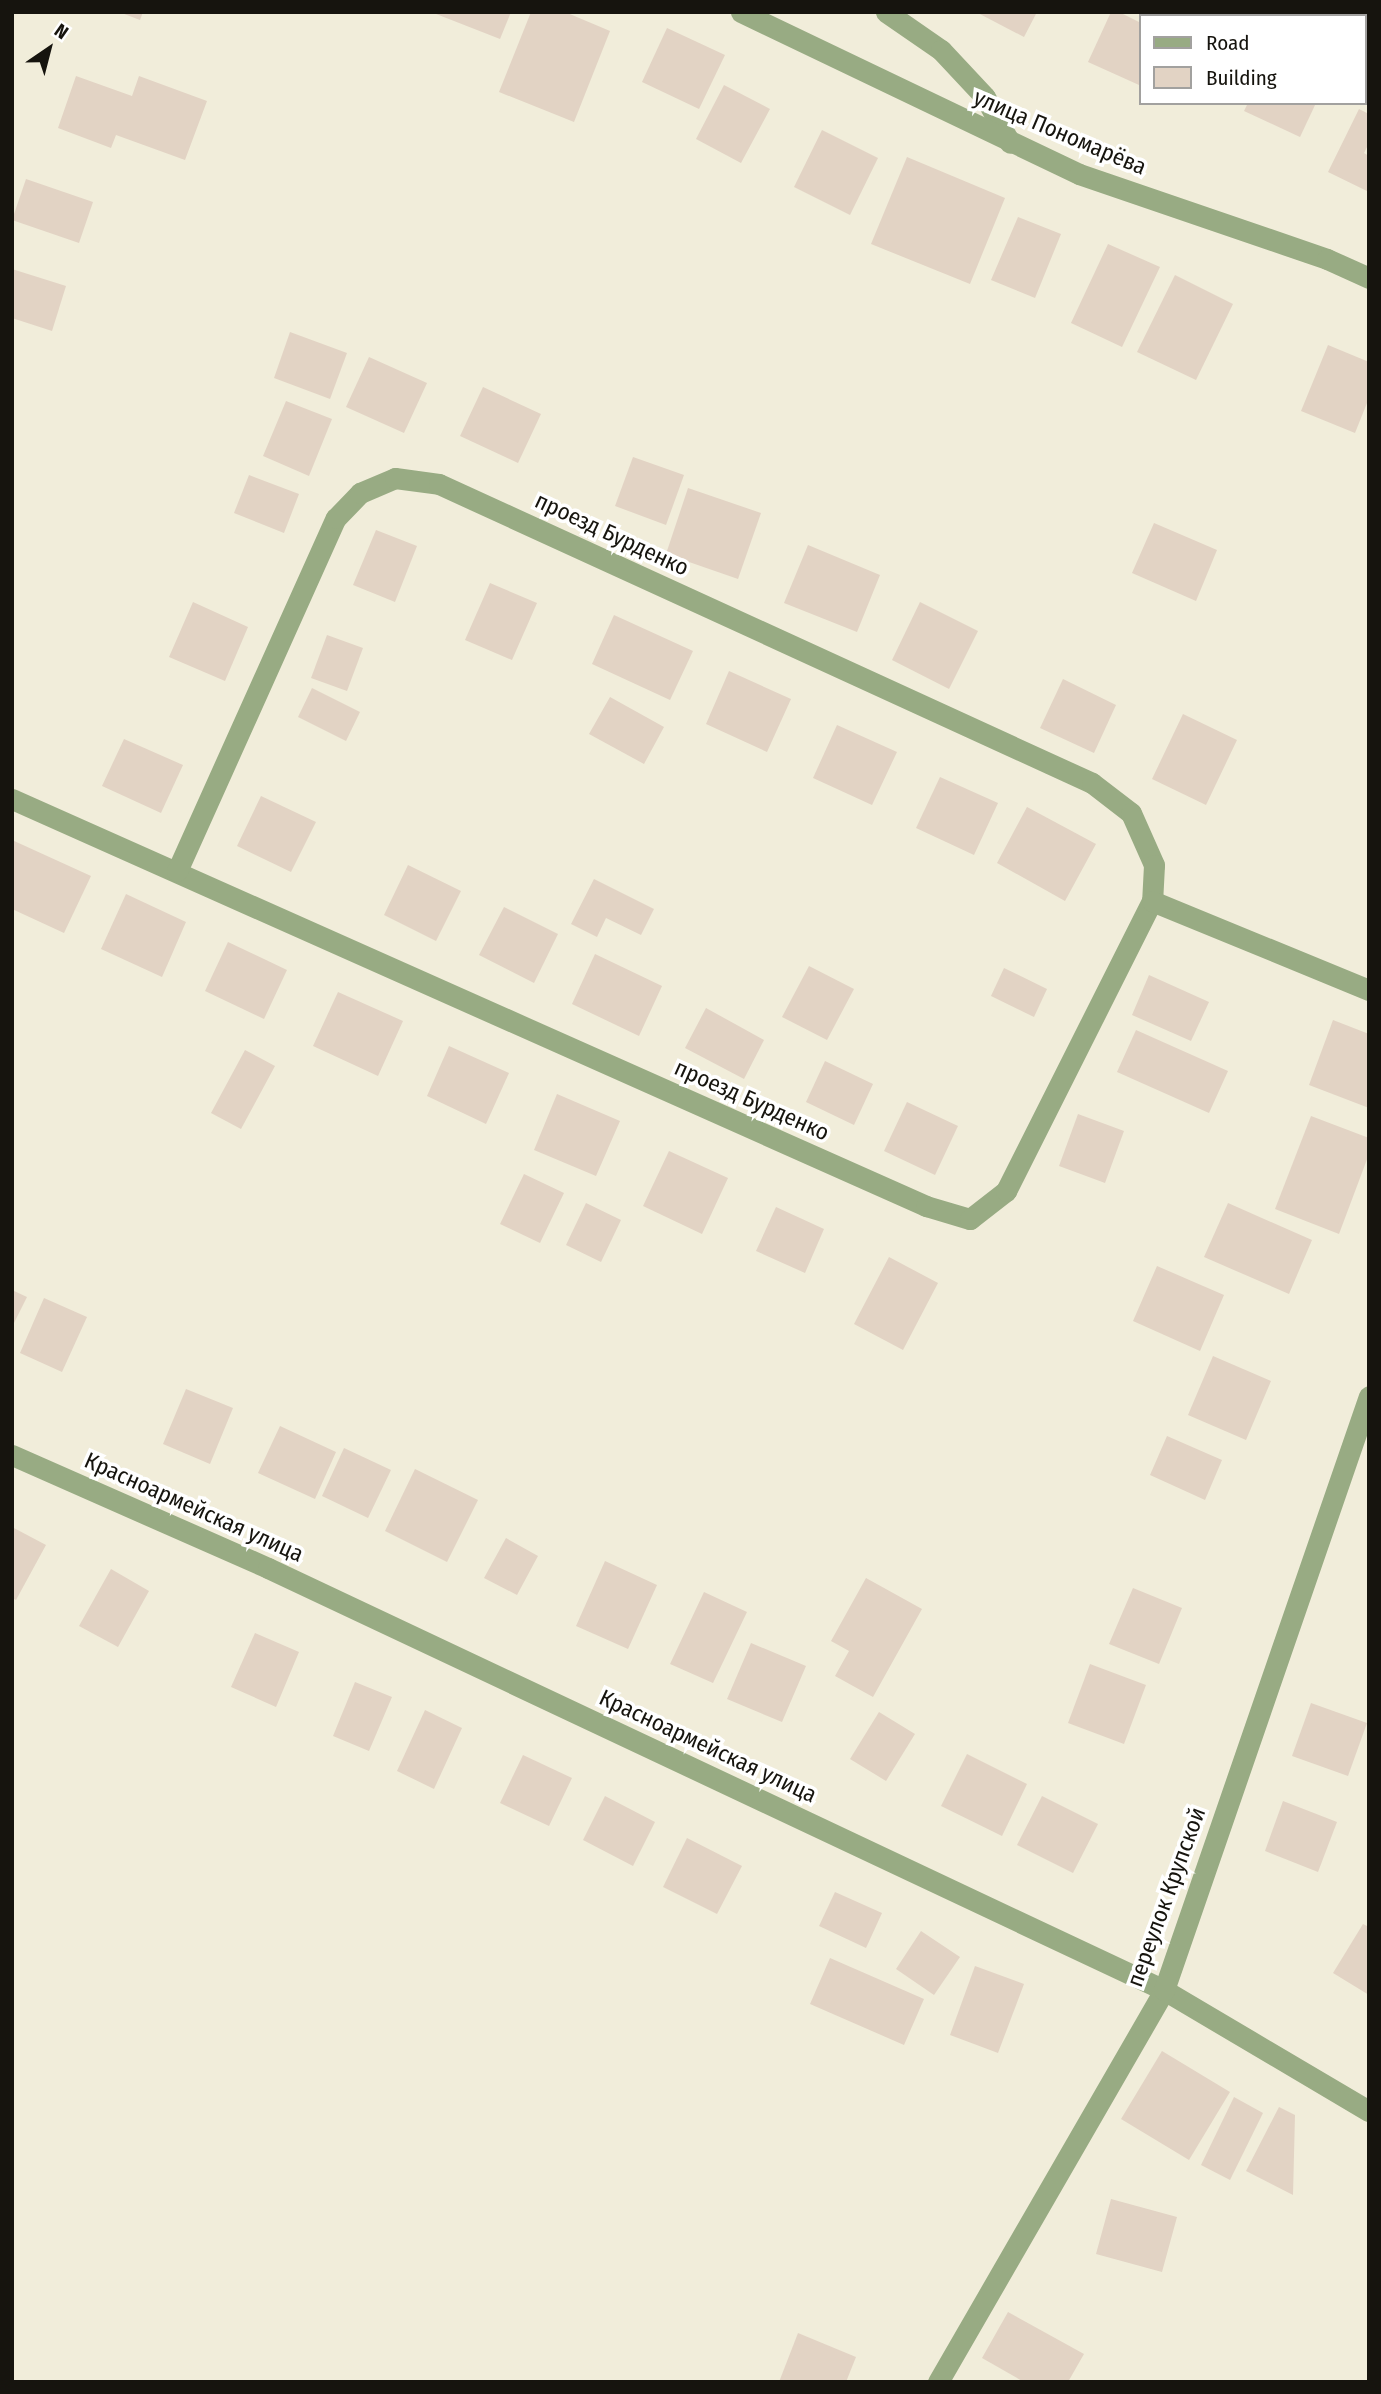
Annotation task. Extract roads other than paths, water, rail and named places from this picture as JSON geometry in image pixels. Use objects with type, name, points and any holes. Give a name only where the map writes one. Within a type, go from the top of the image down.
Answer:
[{"type":"street","name":"улица Пономарёва","points":[[741,12],[1079,174],[1327,259],[1369,278]]},
{"type":"street","points":[[886,12],[941,50],[985,97],[1010,143]]},
{"type":"street","name":"проезд Бурденко","points":[[12,799],[926,1206],[970,1219],[1006,1191],[1152,901],[1154,864],[1131,813],[1092,783],[439,484],[395,478],[360,493],[336,518],[177,871]]},
{"type":"street","points":[[1152,901],[1369,990]]},
{"type":"street","name":"переулок Крупской","points":[[938,2382],[1164,1990],[1369,1396]]},
{"type":"street","name":"Красноармейская улица","points":[[12,1455],[268,1568],[1164,1990],[1369,2111]]}]
